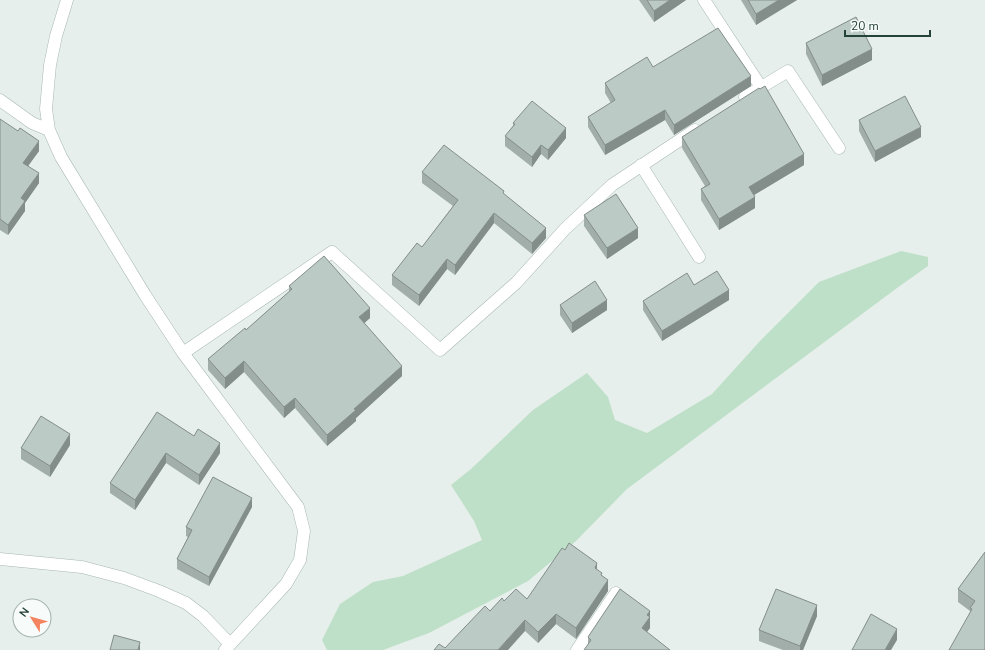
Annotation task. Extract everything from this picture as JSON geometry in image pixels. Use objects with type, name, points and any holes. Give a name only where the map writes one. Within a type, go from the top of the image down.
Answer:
[{"type":"street","points":[[0,559],[82,567],[124,578],[159,591],[186,603],[203,616],[228,647],[286,584],[300,560],[304,530],[298,507],[183,353],[145,295],[61,157],[49,130],[46,109],[50,65],[56,36],[67,0]]},
{"type":"street","points":[[704,0],[761,87]]},
{"type":"street","points":[[734,104],[788,71],[839,148]]},
{"type":"street","points":[[0,100],[32,123],[49,130]]},
{"type":"street","points":[[183,353],[332,252],[440,350],[516,283],[565,229],[612,185],[708,122]]},
{"type":"street","points":[[641,165],[699,257]]},
{"type":"street","points":[[577,650],[616,593]]},
{"type":"green space","points":[[901,251],[928,257],[928,266],[627,489],[576,541],[528,581],[429,633],[383,650],[327,650],[322,640],[340,604],[373,582],[403,576],[482,540],[474,521],[451,485],[471,469],[533,410],[587,373],[608,397],[615,420],[647,433],[712,394],[760,341],[819,282]]},
{"type":"building","points":[[647,0],[670,0],[654,11]]},
{"type":"building","points":[[748,0],[779,0],[756,14]]},
{"type":"building","points":[[856,17],[872,49],[822,75],[806,43]]},
{"type":"building","points":[[718,28],[751,76],[674,125],[665,110],[605,145],[588,117],[615,100],[605,83],[647,57],[653,67]]},
{"type":"building","points":[[765,86],[804,154],[749,187],[755,197],[719,219],[701,189],[710,184],[682,137],[759,88],[760,89]]},
{"type":"building","points":[[905,96],[921,127],[875,151],[859,120]]},
{"type":"building","points":[[532,101],[566,128],[548,150],[541,145],[532,157],[505,136],[515,124],[513,123]]},
{"type":"building","points":[[0,119],[18,131],[20,128],[39,141],[23,163],[39,173],[21,198],[25,201],[8,225],[0,219]]},
{"type":"building","points":[[444,145],[504,191],[503,193],[546,228],[532,243],[494,213],[455,265],[447,259],[419,295],[392,275],[417,243],[422,247],[458,200],[422,172]]},
{"type":"building","points":[[616,194],[638,228],[607,248],[584,215]]},
{"type":"building","points":[[324,256],[370,308],[359,317],[402,366],[354,409],[356,410],[327,435],[295,398],[284,407],[244,361],[225,378],[208,359],[245,328],[246,330],[292,289],[289,286]]},
{"type":"building","points":[[717,271],[729,290],[662,331],[643,301],[687,273],[694,285]]},
{"type":"building","points":[[595,281],[607,300],[572,323],[560,305]]},
{"type":"building","points":[[157,412],[194,436],[198,429],[220,443],[199,475],[166,453],[135,500],[110,483]]},
{"type":"building","points":[[41,416],[70,434],[50,466],[21,448]]},
{"type":"building","points":[[213,477],[252,498],[209,577],[177,559],[192,530],[186,527]]},
{"type":"building","points":[[569,543],[597,563],[595,568],[608,580],[576,628],[556,614],[538,632],[525,620],[498,650],[434,650],[439,644],[445,648],[485,606],[490,611],[502,598],[504,601],[516,589],[527,599],[562,548],[565,550]]},
{"type":"building","points":[[985,552],[985,650],[949,650],[975,601],[958,589]]},
{"type":"building","points":[[620,589],[650,611],[647,615],[650,617],[642,628],[670,650],[584,650],[591,640],[588,637]]},
{"type":"building","points":[[776,589],[817,605],[800,646],[759,630]]},
{"type":"building","points":[[871,614],[897,629],[885,650],[852,650]]},
{"type":"building","points":[[114,635],[140,642],[138,650],[110,650]]}]
